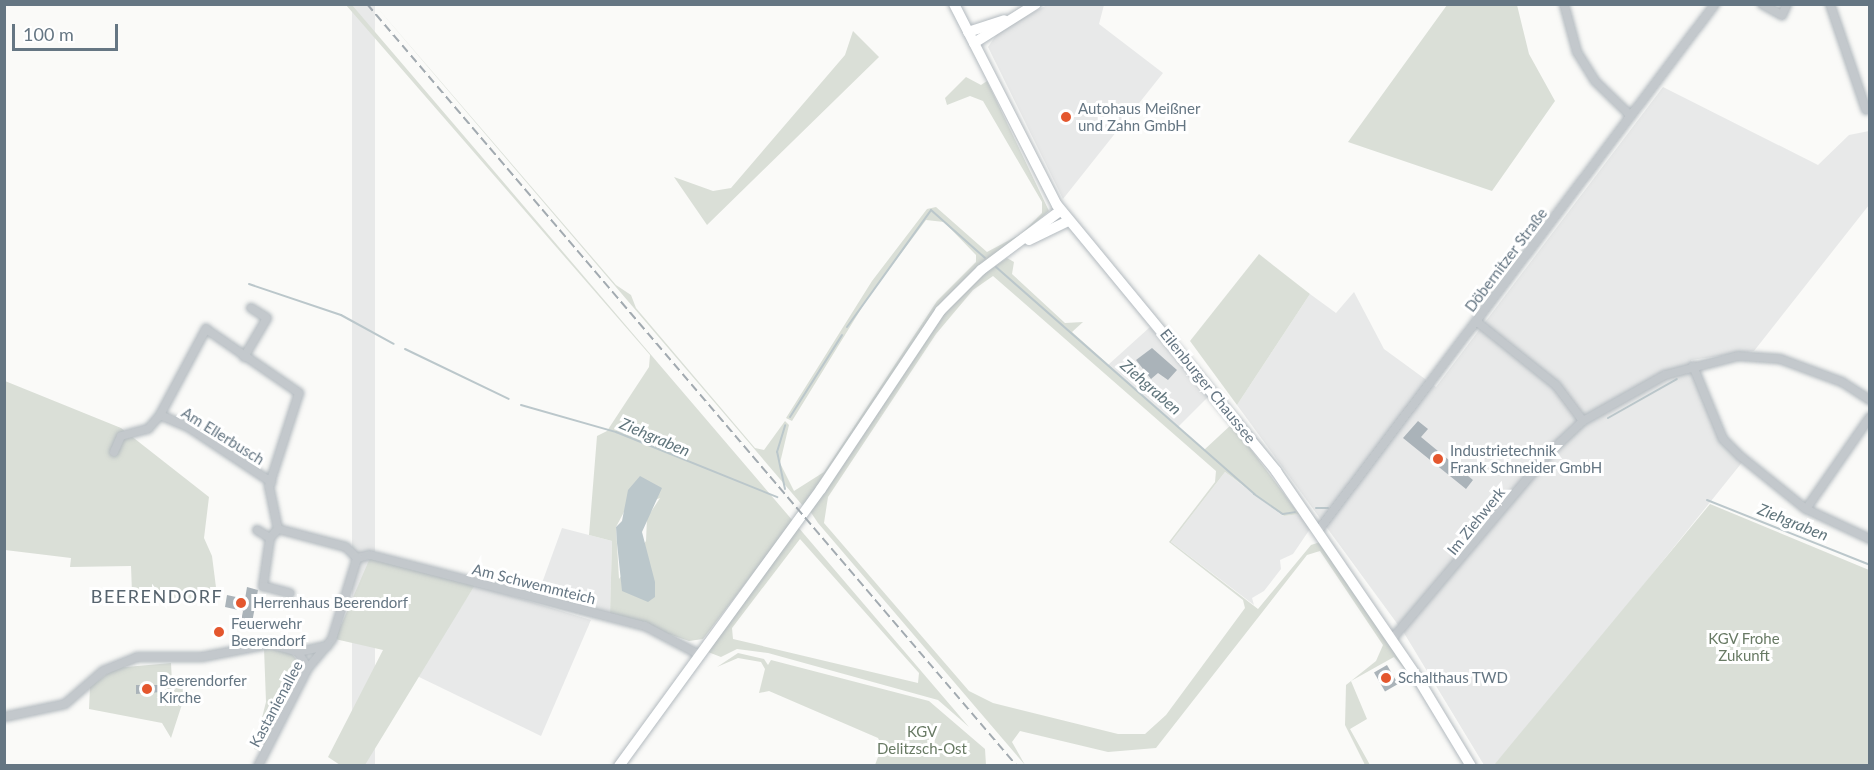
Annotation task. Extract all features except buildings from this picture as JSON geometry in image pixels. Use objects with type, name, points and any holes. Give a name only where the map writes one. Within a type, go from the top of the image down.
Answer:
[{"type":"main road","name":"Eilenburger Chaussee","points":[[954,4],[1060,211],[1186,358],[1318,531],[1392,639],[1471,765]]},
{"type":"main road","points":[[974,43],[1010,18],[1036,4]]},
{"type":"main road","points":[[968,32],[1010,18]]},
{"type":"main road","points":[[1026,241],[1060,211]]},
{"type":"main road","points":[[619,765],[821,489],[940,311],[981,270],[1026,241],[1068,221]]},
{"type":"street","points":[[1564,4],[1583,61],[1631,116]]},
{"type":"street","name":"Döbernitzer Straße","points":[[1318,531],[1715,4]]},
{"type":"street","points":[[1762,4],[1782,15],[1787,4]]},
{"type":"street","points":[[1830,4],[1866,110]]},
{"type":"street","points":[[244,357],[267,318],[251,308]]},
{"type":"street","points":[[1476,321],[1556,385],[1583,421]]},
{"type":"street","name":"Am Ellerbusch","points":[[114,452],[121,436],[148,429],[160,415],[206,329],[299,393],[271,482],[268,499],[278,529]]},
{"type":"street","name":"Im Ziehwerk","points":[[1392,639],[1550,452],[1583,421],[1665,375],[1738,356],[1780,359],[1842,382],[1869,400]]},
{"type":"street","points":[[1693,366],[1723,439],[1806,509],[1869,539]]},
{"type":"street","name":"Am Ellerbusch","points":[[160,415],[188,426],[271,482]]},
{"type":"street","points":[[1806,509],[1869,417]]},
{"type":"street","points":[[290,593],[263,586],[270,538],[278,529],[346,547],[357,558]]},
{"type":"street","points":[[257,530],[270,538]]},
{"type":"street","name":"Am Schwemmteich","points":[[357,558],[370,555],[645,626],[700,654]]},
{"type":"street","name":"Kastanienallee","points":[[258,765],[308,668],[327,646],[357,558]]},
{"type":"street","points":[[4,717],[65,704],[127,658],[202,657],[263,644],[298,652],[327,646]]},
{"type":"street","points":[[298,652],[308,668]]},
{"type":"shaded area","points":[[352,5],[375,5],[375,766],[352,766]]},
{"type":"shaded area","points":[[1047,5],[1104,5],[1099,24],[1163,73],[1063,199],[988,47],[999,31]]},
{"type":"shaded area","points":[[1663,87],[1818,165],[1849,135],[1869,131],[1869,205],[1754,351],[1691,360],[1721,441],[1744,460],[1534,721],[1494,765],[1484,765],[1404,633],[1237,405],[1310,294],[1336,313],[1354,292],[1384,349],[1436,387]]},
{"type":"shaded area","points":[[1150,327],[1209,396],[1178,427],[1108,365]]},
{"type":"shaded area","points":[[1225,472],[1283,516],[1299,514],[1310,529],[1293,554],[1280,560],[1281,569],[1264,591],[1252,598],[1254,605],[1171,542]]},
{"type":"shaded area","points":[[640,476],[662,488],[642,532],[655,582],[655,597],[648,602],[622,591],[617,543],[616,527],[622,521],[628,490]]},
{"type":"shaded area","points":[[562,528],[612,541],[610,614],[538,594]]},
{"type":"shaded area","points":[[475,585],[591,620],[541,736],[417,676]]},
{"type":"green space","points":[[346,5],[352,5],[793,521],[703,639],[689,641],[610,614],[612,541],[589,535],[597,436],[607,431],[649,367],[650,355]],"holes":[[[660,498],[647,518],[646,541],[619,579],[616,527],[624,512]]]},
{"type":"green space","points":[[375,5],[616,285],[631,295],[636,308],[755,448],[764,450],[785,421],[789,425],[780,463],[794,491],[824,472],[937,301],[976,262],[976,255],[944,222],[926,220],[869,296],[792,421],[786,418],[872,281],[927,209],[936,207],[987,252],[1021,234],[1042,213],[1042,202],[983,101],[970,96],[947,105],[945,98],[966,77],[981,85],[987,81],[1049,211],[944,299],[803,506]]},
{"type":"green space","points":[[1447,5],[1517,5],[1529,54],[1555,101],[1492,191],[1348,142]]},
{"type":"green space","points":[[853,31],[879,57],[707,225],[674,177],[713,191],[731,188],[845,55]]},
{"type":"green space","points":[[1259,254],[1310,294],[1237,405],[1190,341]]},
{"type":"green space","points":[[1007,258],[1014,262],[1012,274],[1065,323],[1083,322],[1072,332],[1204,450],[1232,424],[1299,514],[1284,516],[1225,472],[1171,542],[1258,609],[1311,545],[1320,542],[1410,675],[1394,657],[1351,681],[1376,661],[1383,645],[1320,551],[1307,555],[1156,748],[1108,752],[1020,731],[1012,742],[1025,765],[810,511],[946,309],[967,286]],"holes":[[[993,276],[1216,471],[1215,482],[1169,542],[1243,600],[1245,608],[1166,715],[1145,734],[1118,734],[993,703],[969,691],[824,523],[828,497],[936,334],[973,290]]]},
{"type":"green space","points":[[5,381],[121,428],[209,497],[204,538],[212,556],[218,603],[132,593],[131,566],[70,567],[71,558],[5,550]]},
{"type":"green space","name":"KGV Frohe Zukunft","points":[[1710,504],[1869,570],[1869,765],[1494,765]]},
{"type":"green space","points":[[798,527],[969,727],[938,700],[768,653],[737,649],[721,657],[708,652]],"holes":[[[800,539],[919,673],[918,683],[733,639],[732,628]]]},
{"type":"green space","points":[[370,558],[475,585],[365,765],[340,765],[328,757],[383,650],[335,639]]},
{"type":"green space","points":[[264,648],[291,653],[303,667],[262,751],[254,749],[266,702]]},
{"type":"green space","name":"KGV Delitzsch-Ost","points":[[738,653],[764,659],[768,665],[771,660],[929,701],[985,749],[986,765],[875,765],[882,746],[878,738],[769,691],[759,693],[765,669],[761,662],[738,658],[717,667]]},
{"type":"green space","points":[[171,663],[172,682],[187,683],[187,689],[171,738],[162,723],[89,709],[90,687],[115,668]]},
{"type":"green space","points":[[1351,681],[1367,719],[1350,729],[1370,765],[1365,765],[1345,725],[1346,685]]},
{"type":"waterway","name":"Ziehgraben","points":[[847,327],[931,210],[985,258]]},
{"type":"waterway","name":"Ziehgraben","points":[[996,267],[1254,494],[1283,514],[1295,512]]},
{"type":"waterway","name":"Ziehgraben","points":[[249,284],[341,315],[394,344]]},
{"type":"waterway","name":"Ziehgraben","points":[[790,417],[842,335]]},
{"type":"waterway","name":"Ziehgraben","points":[[405,349],[509,399]]},
{"type":"waterway","points":[[1608,418],[1677,379]]},
{"type":"waterway","name":"Ziehgraben","points":[[521,405],[616,432],[777,497]]},
{"type":"waterway","name":"Ziehgraben","points":[[785,425],[777,452],[785,489]]},
{"type":"waterway","name":"Ziehgraben","points":[[1707,500],[1870,565]]},
{"type":"waterway","name":"Ziehgraben","points":[[1316,508],[1328,508]]},
{"type":"railway","points":[[367,4],[1017,766]]},
{"type":"place","name":"Autohaus Meißner und Zahn GmbH","points":[[1066,117]]},
{"type":"place","name":"Industrietechnik Frank Schneider GmbH","points":[[1438,459]]},
{"type":"place","name":"Herrenhaus Beerendorf","points":[[241,603]]},
{"type":"place","name":"Feuerwehr Beerendorf","points":[[219,632]]},
{"type":"place","name":"Schalthaus TWD","points":[[1386,678]]},
{"type":"place","name":"Beerendorfer Kirche","points":[[147,689]]},
{"type":"district","name":"BEERENDORF","points":[[157,596]]}]
